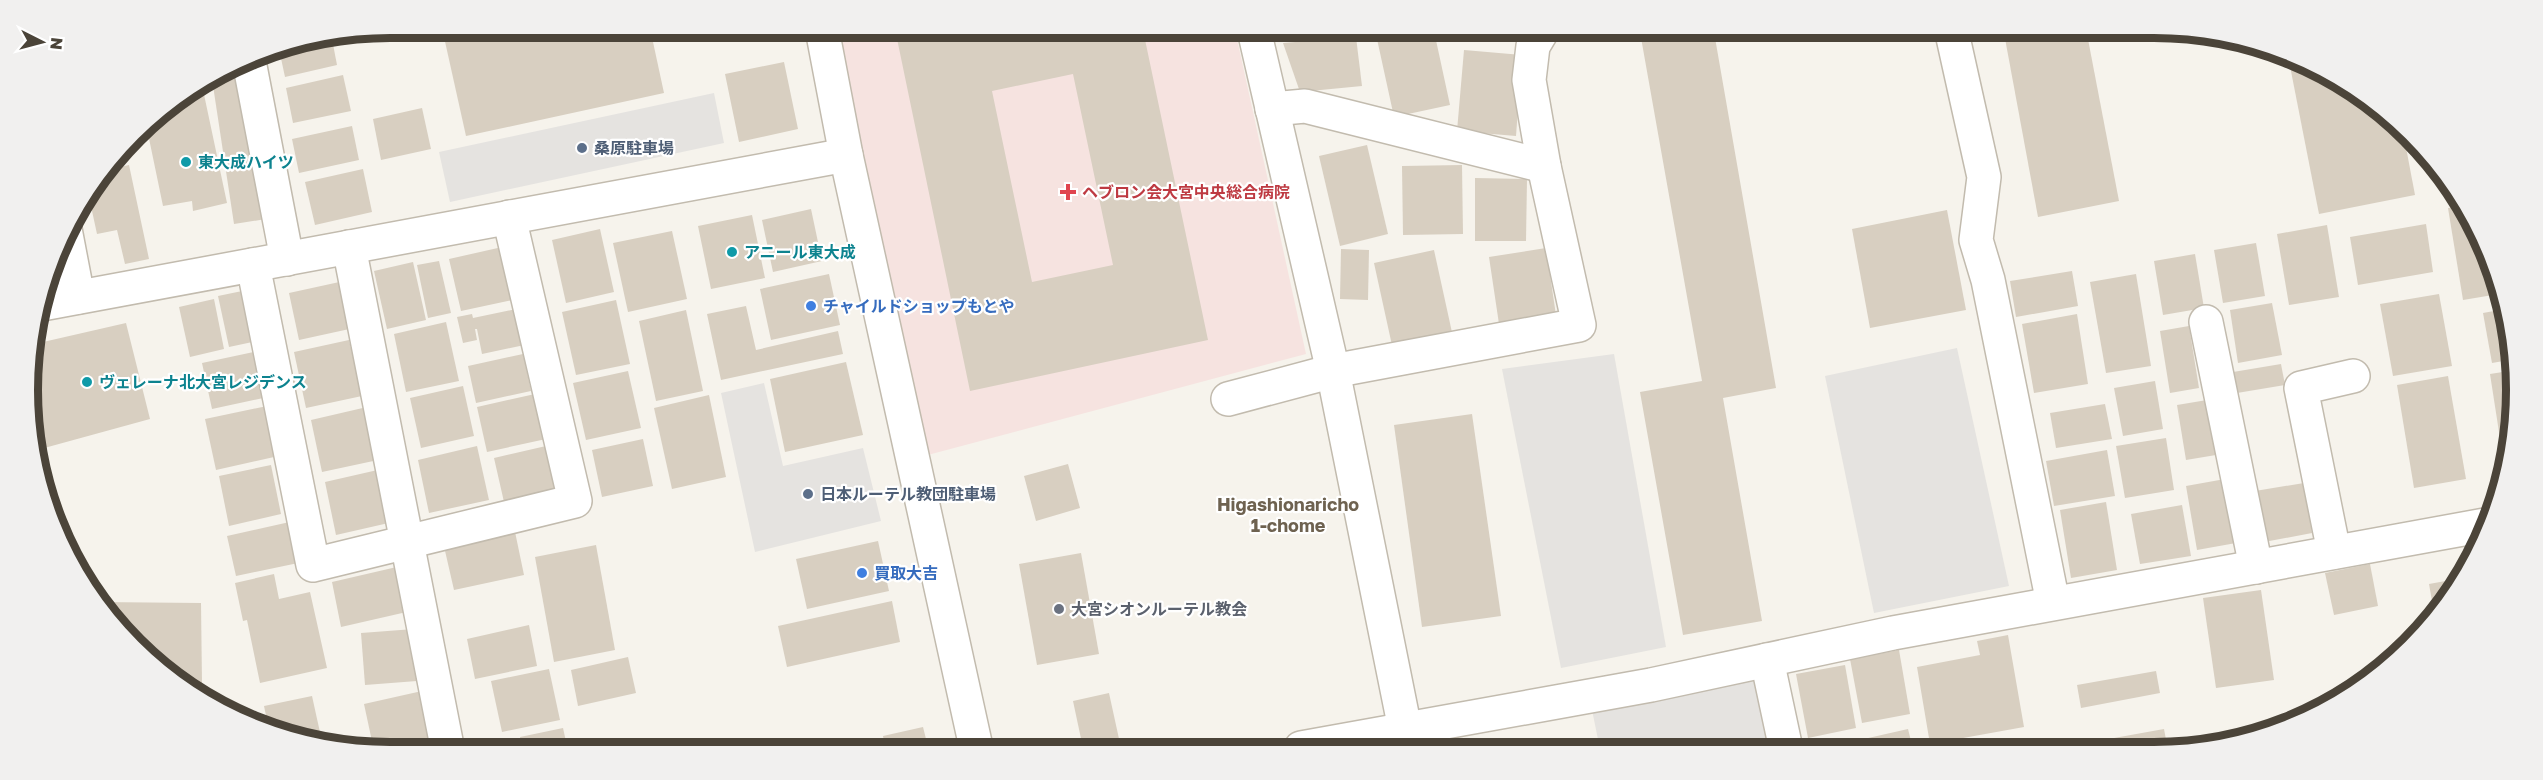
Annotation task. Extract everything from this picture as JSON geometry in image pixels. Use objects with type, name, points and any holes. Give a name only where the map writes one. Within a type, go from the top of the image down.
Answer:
[{"type":"street","points":[[824,38],[846,154],[975,742]]},
{"type":"street","points":[[1256,38],[1333,371],[1405,729]]},
{"type":"street","points":[[1228,399],[1333,371],[1579,325],[1544,166],[1529,80],[1533,46],[1538,38]]},
{"type":"street","points":[[1953,38],[1984,177],[1976,240],[1988,280],[2053,603]]},
{"type":"street","points":[[250,66],[287,259]]},
{"type":"street","points":[[1272,109],[1305,106],[1544,166]]},
{"type":"street","points":[[49,303],[846,154]]},
{"type":"street","points":[[253,265],[313,566],[575,501],[510,217]]},
{"type":"street","points":[[68,246],[78,297]]},
{"type":"street","points":[[349,247],[446,742]]},
{"type":"street","points":[[2206,322],[2256,567]]},
{"type":"street","points":[[2334,552],[2301,388],[2353,376]]},
{"type":"street","points":[[1334,742],[1651,685],[1893,633],[2478,526]]},
{"type":"street","points":[[1767,660],[1784,742]]},
{"type":"shaded area","name":"ヘブロン会大宮中央総合病院","points":[[832,38],[1237,38],[1306,354],[924,456]]},
{"type":"shaded area","name":"桑原駐車場","points":[[714,93],[724,143],[450,202],[439,152]]},
{"type":"shaded area","points":[[1957,348],[2009,586],[1874,613],[1825,376]]},
{"type":"shaded area","points":[[1614,354],[1666,647],[1561,668],[1502,369]]},
{"type":"shaded area","name":"日本ルーテル教団駐車場","points":[[764,383],[783,466],[863,448],[881,521],[755,552],[721,393]]},
{"type":"shaded area","points":[[1760,674],[1775,742],[1599,742],[1592,710]]},
{"type":"building","points":[[444,38],[652,38],[664,93],[466,136]]},
{"type":"building","points":[[897,38],[1145,38],[1208,340],[970,391]],"holes":[[[1073,74],[1113,265],[1032,282],[992,91]]]},
{"type":"building","points":[[1356,38],[1362,86],[1300,92],[1283,43]]},
{"type":"building","points":[[1364,38],[1436,38],[1450,105],[1394,117],[1377,39],[1365,42]]},
{"type":"building","points":[[1641,38],[1715,38],[1776,388],[1723,398],[1762,621],[1683,635],[1640,392],[1702,381]]},
{"type":"building","points":[[2005,38],[2088,38],[2119,201],[2038,217]]},
{"type":"building","points":[[333,42],[337,65],[285,77],[280,55]]},
{"type":"building","points":[[1464,50],[1522,55],[1516,136],[1457,131]]},
{"type":"building","points":[[784,62],[798,129],[739,142],[725,74]]},
{"type":"building","points":[[2290,65],[2329,85],[2368,110],[2405,145],[2415,195],[2319,214]]},
{"type":"building","points":[[243,70],[266,219],[234,224],[213,86]]},
{"type":"building","points":[[343,75],[351,111],[293,123],[286,88]]},
{"type":"building","name":"東大成ハイツ","points":[[203,91],[227,203],[193,211],[192,201],[163,206],[148,134],[175,110]]},
{"type":"building","points":[[422,108],[431,149],[381,160],[373,119]]},
{"type":"building","points":[[352,126],[359,160],[299,173],[292,139]]},
{"type":"building","points":[[1367,145],[1388,234],[1340,246],[1319,156]]},
{"type":"building","points":[[129,165],[149,259],[125,264],[117,230],[97,234],[91,205],[116,168]]},
{"type":"building","points":[[1462,165],[1463,234],[1403,235],[1402,166]]},
{"type":"building","points":[[363,169],[372,212],[315,225],[305,182]]},
{"type":"building","points":[[1475,178],[1527,179],[1526,241],[1475,241]]},
{"type":"building","points":[[2454,207],[2469,234],[2479,255],[2492,295],[2463,300],[2448,208]]},
{"type":"building","points":[[811,209],[822,261],[773,272],[762,220]]},
{"type":"building","points":[[1947,210],[1966,310],[1870,328],[1852,229]]},
{"type":"building","name":"アニール東大成","points":[[752,215],[765,278],[711,289],[698,226]]},
{"type":"building","points":[[2426,224],[2433,272],[2358,285],[2350,237]]},
{"type":"building","points":[[2327,225],[2339,297],[2289,305],[2277,234]]},
{"type":"building","points":[[600,229],[614,292],[566,303],[552,240]]},
{"type":"building","points":[[672,231],[687,299],[628,312],[613,243]]},
{"type":"building","points":[[2256,243],[2265,296],[2223,303],[2214,250]]},
{"type":"building","points":[[511,245],[522,298],[461,311],[449,259]]},
{"type":"building","points":[[1546,248],[1556,315],[1499,324],[1489,257]]},
{"type":"building","points":[[1341,249],[1369,250],[1368,300],[1340,299]]},
{"type":"building","points":[[1434,250],[1453,337],[1393,350],[1374,263]]},
{"type":"building","points":[[2195,254],[2204,308],[2163,315],[2154,261]]},
{"type":"building","points":[[439,261],[451,313],[428,318],[417,265]]},
{"type":"building","points":[[413,262],[426,320],[387,329],[374,271]]},
{"type":"building","points":[[2072,271],[2078,306],[2016,317],[2010,281]]},
{"type":"building","points":[[829,274],[840,325],[771,340],[760,289]]},
{"type":"building","points":[[2136,274],[2151,366],[2106,373],[2090,282]]},
{"type":"building","points":[[344,281],[354,328],[299,340],[289,293]]},
{"type":"building","points":[[247,290],[257,341],[229,347],[218,296]]},
{"type":"building","points":[[2439,294],[2452,366],[2393,376],[2380,304]]},
{"type":"building","points":[[214,299],[224,349],[190,357],[179,307]]},
{"type":"building","points":[[616,300],[630,364],[576,375],[562,312]]},
{"type":"building","points":[[2272,303],[2282,355],[2238,363],[2230,310]]},
{"type":"building","points":[[746,306],[756,350],[838,331],[843,354],[721,380],[707,314]]},
{"type":"building","points":[[526,307],[534,343],[482,354],[477,329],[475,329],[477,340],[463,343],[457,317],[472,314],[473,318]]},
{"type":"building","points":[[686,310],[703,391],[656,401],[639,321]]},
{"type":"building","points":[[2496,311],[2504,361],[2492,363],[2483,313]]},
{"type":"building","points":[[2077,314],[2088,384],[2034,393],[2022,324]]},
{"type":"building","points":[[446,322],[459,381],[406,392],[394,334]]},
{"type":"building","name":"ヴェレーナ北大宮レジデンス","points":[[126,323],[150,419],[43,448],[38,413],[38,367],[41,342]]},
{"type":"building","points":[[2189,326],[2199,388],[2170,393],[2160,331]]},
{"type":"building","points":[[349,340],[362,396],[306,408],[294,352]]},
{"type":"building","points":[[258,351],[268,397],[212,409],[202,363]]},
{"type":"building","points":[[523,354],[531,391],[476,403],[468,366]]},
{"type":"building","points":[[846,362],[863,435],[785,452],[770,379]]},
{"type":"building","points":[[2281,364],[2285,385],[2237,393],[2233,372]]},
{"type":"building","points":[[628,371],[641,428],[586,440],[573,383]]},
{"type":"building","points":[[2505,372],[2505,413],[2501,444],[2490,374]]},
{"type":"building","points":[[2448,376],[2466,479],[2414,488],[2397,385]]},
{"type":"building","points":[[2155,381],[2163,429],[2123,436],[2114,388]]},
{"type":"building","points":[[463,386],[474,436],[421,448],[410,398]]},
{"type":"building","points":[[535,394],[546,439],[487,452],[477,407]]},
{"type":"building","points":[[709,395],[726,477],[672,489],[654,408]]},
{"type":"building","points":[[2207,400],[2216,455],[2186,460],[2177,405]]},
{"type":"building","points":[[2105,404],[2112,439],[2056,448],[2050,413]]},
{"type":"building","points":[[272,405],[283,455],[216,470],[205,419]]},
{"type":"building","points":[[367,407],[378,460],[322,472],[311,420]]},
{"type":"building","points":[[1472,414],[1501,616],[1422,627],[1394,425]]},
{"type":"building","points":[[2166,438],[2174,490],[2125,498],[2116,446]]},
{"type":"building","points":[[643,439],[653,486],[602,497],[592,450]]},
{"type":"building","points":[[477,446],[489,500],[429,513],[418,460]]},
{"type":"building","points":[[546,446],[556,490],[504,502],[494,458]]},
{"type":"building","points":[[2107,450],[2115,496],[2054,506],[2046,461]]},
{"type":"building","points":[[1068,464],[1080,508],[1036,521],[1024,476]]},
{"type":"building","points":[[271,465],[281,514],[229,526],[219,476]]},
{"type":"building","points":[[382,469],[393,522],[336,535],[325,482]]},
{"type":"building","points":[[2225,479],[2236,543],[2197,550],[2186,486]]},
{"type":"building","points":[[2304,483],[2312,533],[2264,542],[2255,491]]},
{"type":"building","points":[[2106,502],[2117,570],[2071,578],[2060,510]]},
{"type":"building","points":[[2182,505],[2191,556],[2140,564],[2131,514]]},
{"type":"building","points":[[294,521],[303,562],[236,576],[227,536]]},
{"type":"building","points":[[514,527],[524,575],[454,590],[443,542]]},
{"type":"building","points":[[878,541],[889,591],[807,609],[796,559]]},
{"type":"building","points":[[596,545],[615,650],[554,662],[535,557]]},
{"type":"building","name":"大宮シオンルーテル教会","points":[[1081,553],[1099,654],[1037,665],[1019,564]]},
{"type":"building","points":[[2370,564],[2378,606],[2334,615],[2325,573]]},
{"type":"building","points":[[401,566],[411,611],[341,627],[332,582]]},
{"type":"building","points":[[274,574],[279,599],[310,592],[327,668],[260,683],[247,620],[243,621],[235,583]]},
{"type":"building","points":[[2449,580],[2433,605],[2429,584]]},
{"type":"building","points":[[2261,590],[2274,680],[2216,688],[2203,598]]},
{"type":"building","points":[[892,601],[900,642],[787,667],[778,626]]},
{"type":"building","points":[[108,602],[201,603],[202,684],[196,684],[175,670],[141,639]]},
{"type":"building","points":[[529,625],[537,666],[475,679],[467,639]]},
{"type":"building","points":[[414,629],[417,681],[365,685],[361,633]]},
{"type":"building","points":[[2008,635],[2024,727],[1930,742],[1917,667],[1980,655],[1977,641]]},
{"type":"building","points":[[1899,650],[1910,714],[1862,723],[1850,659]]},
{"type":"building","points":[[628,657],[636,693],[578,706],[571,670]]},
{"type":"building","points":[[1845,665],[1856,728],[1808,738],[1796,674]]},
{"type":"building","points":[[549,669],[560,720],[502,732],[491,681]]},
{"type":"building","points":[[2156,671],[2160,693],[2081,708],[2077,685]]},
{"type":"building","points":[[422,691],[433,740],[372,742],[364,704]]},
{"type":"building","points":[[1109,693],[1120,742],[1082,742],[1073,701]]},
{"type":"building","points":[[312,696],[321,736],[267,720],[264,706]]},
{"type":"building","points":[[923,727],[927,742],[884,742],[883,736]]},
{"type":"building","points":[[563,728],[566,742],[521,742],[520,737]]},
{"type":"building","points":[[1908,729],[1911,742],[1851,742]]},
{"type":"building","points":[[2164,729],[2166,742],[2103,742],[2103,740]]},
{"type":"place","name":"桑原駐車場","points":[[582,148]]},
{"type":"place","name":"東大成ハイツ","points":[[186,162]]},
{"type":"place","name":"ヘブロン会大宮中央総合病院","points":[[1068,192]]},
{"type":"place","name":"アニール東大成","points":[[732,252]]},
{"type":"place","name":"チャイルドショップもとや","points":[[811,306]]},
{"type":"place","name":"ヴェレーナ北大宮レジデンス","points":[[87,382]]},
{"type":"place","name":"日本ルーテル教団駐車場","points":[[808,494]]},
{"type":"place","name":"買取大吉","points":[[862,573]]},
{"type":"place","name":"大宮シオンルーテル教会","points":[[1059,609]]},
{"type":"district","name":"Higashionaricho 1-chome","points":[[1288,515]]}]
